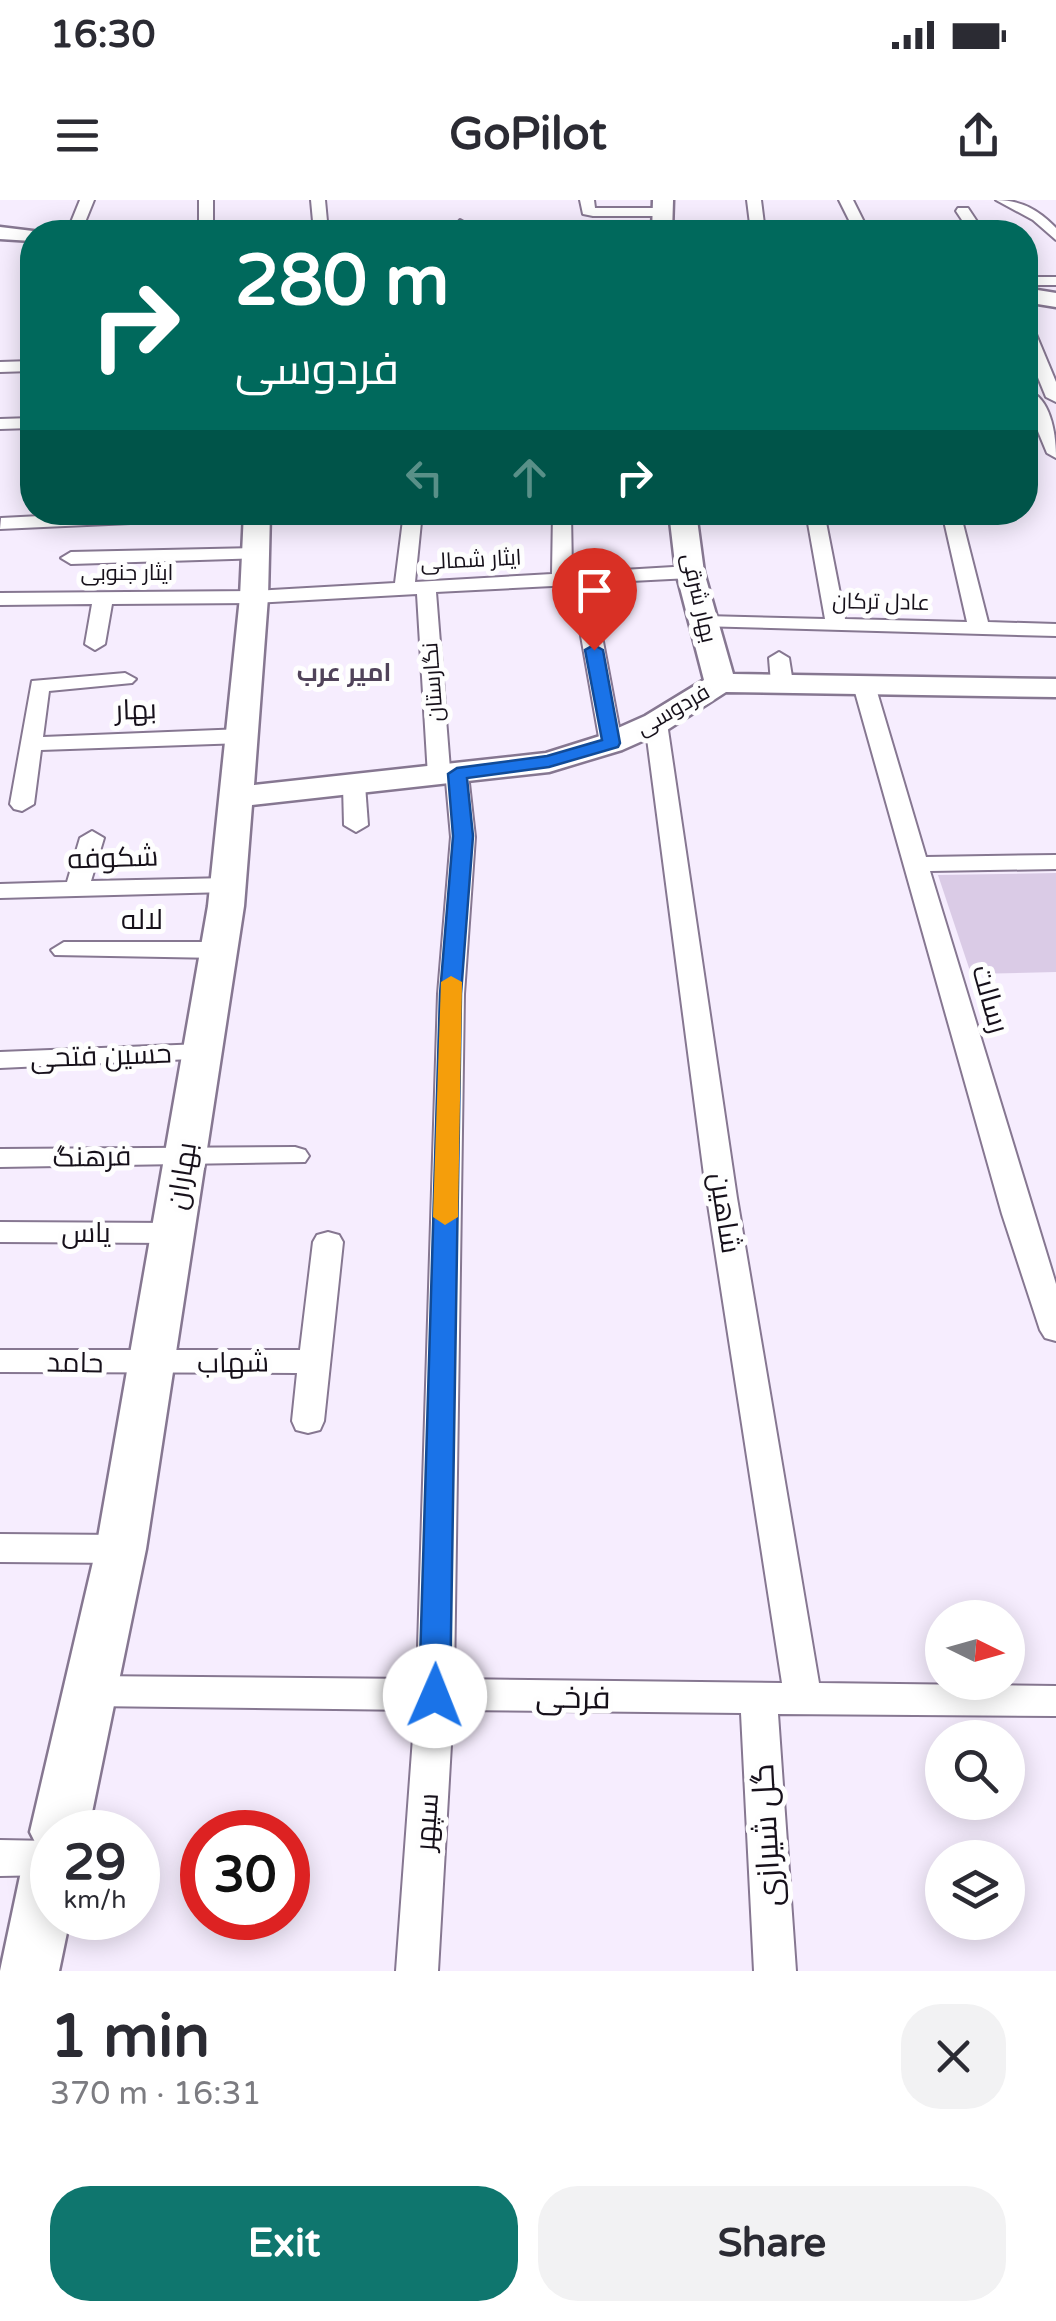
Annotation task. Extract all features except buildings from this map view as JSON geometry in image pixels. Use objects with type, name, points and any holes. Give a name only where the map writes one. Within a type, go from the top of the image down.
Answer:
[{"type":"street","points":[[587,200],[588,211],[593,212],[663,215]]},
{"type":"street","points":[[1003,200],[1037,220]]},
{"type":"street","points":[[963,211],[969,220]]},
{"type":"street","points":[[1038,357],[1055,397]]},
{"type":"street","points":[[1038,416],[1056,453]]},
{"type":"street","points":[[0,534],[12,499]]},
{"type":"street","name":"نگارستان","points":[[413,525],[415,588],[448,775]]},
{"type":"street","points":[[564,525],[572,579],[611,743]]},
{"type":"street","name":"بهار شرقی","points":[[684,525],[690,572],[720,684]]},
{"type":"street","points":[[817,525],[836,626]]},
{"type":"street","points":[[954,525],[979,629]]},
{"type":"street","points":[[71,558],[257,533]]},
{"type":"street","name":"بهاران","points":[[64,1810],[121,1549],[219,950],[242,736],[257,533]]},
{"type":"street","name":"ایثار شمالی","points":[[254,597],[690,572]]},
{"type":"street","name":"ایثار جنوبی","points":[[0,599],[81,588],[102,598],[254,597]]},
{"type":"street","points":[[95,644],[102,598]]},
{"type":"street","name":"عادل ترکان","points":[[705,622],[1056,630]]},
{"type":"street","name":"فردوسی","points":[[236,797],[549,762],[611,743],[656,723],[720,684],[781,670],[864,685],[1056,688]]},
{"type":"street","points":[[22,804],[40,685],[124,680]]},
{"type":"street","name":"رسالت","points":[[864,685],[1017,1214],[1056,1330]]},
{"type":"street","name":"شاهین","points":[[656,723],[716,1160],[802,1700]]},
{"type":"street","name":"بهار","points":[[31,744],[242,736]]},
{"type":"street","name":"سپهر","points":[[418,1971],[435,1696],[450,994],[463,836],[448,775]]},
{"type":"street","points":[[354,785],[356,825]]},
{"type":"street","points":[[77,889],[92,838]]},
{"type":"street","points":[[918,864],[1056,862]]},
{"type":"street","name":"شکوفه","points":[[0,891],[228,884]]},
{"type":"street","name":"لاله","points":[[64,950],[219,950]]},
{"type":"street","name":"حسین فتحی","points":[[0,1060],[202,1052]]},
{"type":"street","name":"فرهنگ","points":[[0,1158],[295,1156]]},
{"type":"street","name":"یاس","points":[[0,1232],[172,1233]]},
{"type":"street","points":[[308,1421],[328,1242]]},
{"type":"street","name":"حامد","points":[[0,1361],[151,1364]]},
{"type":"street","name":"شهاب","points":[[151,1364],[315,1362]]},
{"type":"street","points":[[0,1548],[121,1549]]},
{"type":"street","name":"فرخی","points":[[90,1692],[1056,1701]]},
{"type":"street","name":"گل شیرازی","points":[[759,1700],[774,1971]]},
{"type":"street","points":[[0,1858],[30,1859]]},
{"type":"street","points":[[29,1971],[35,1940]]},
{"type":"shaded area","points":[[1056,873],[1056,972],[971,974],[938,875]]},
{"type":"slow traffic","points":[[445,1217],[451,982]]},
{"type":"district","name":"امیر عرب","points":[[344,673]]},
{"type":"route","points":[[435,1696],[450,994],[463,836],[457,774],[549,762],[611,743],[594,650]]}]
